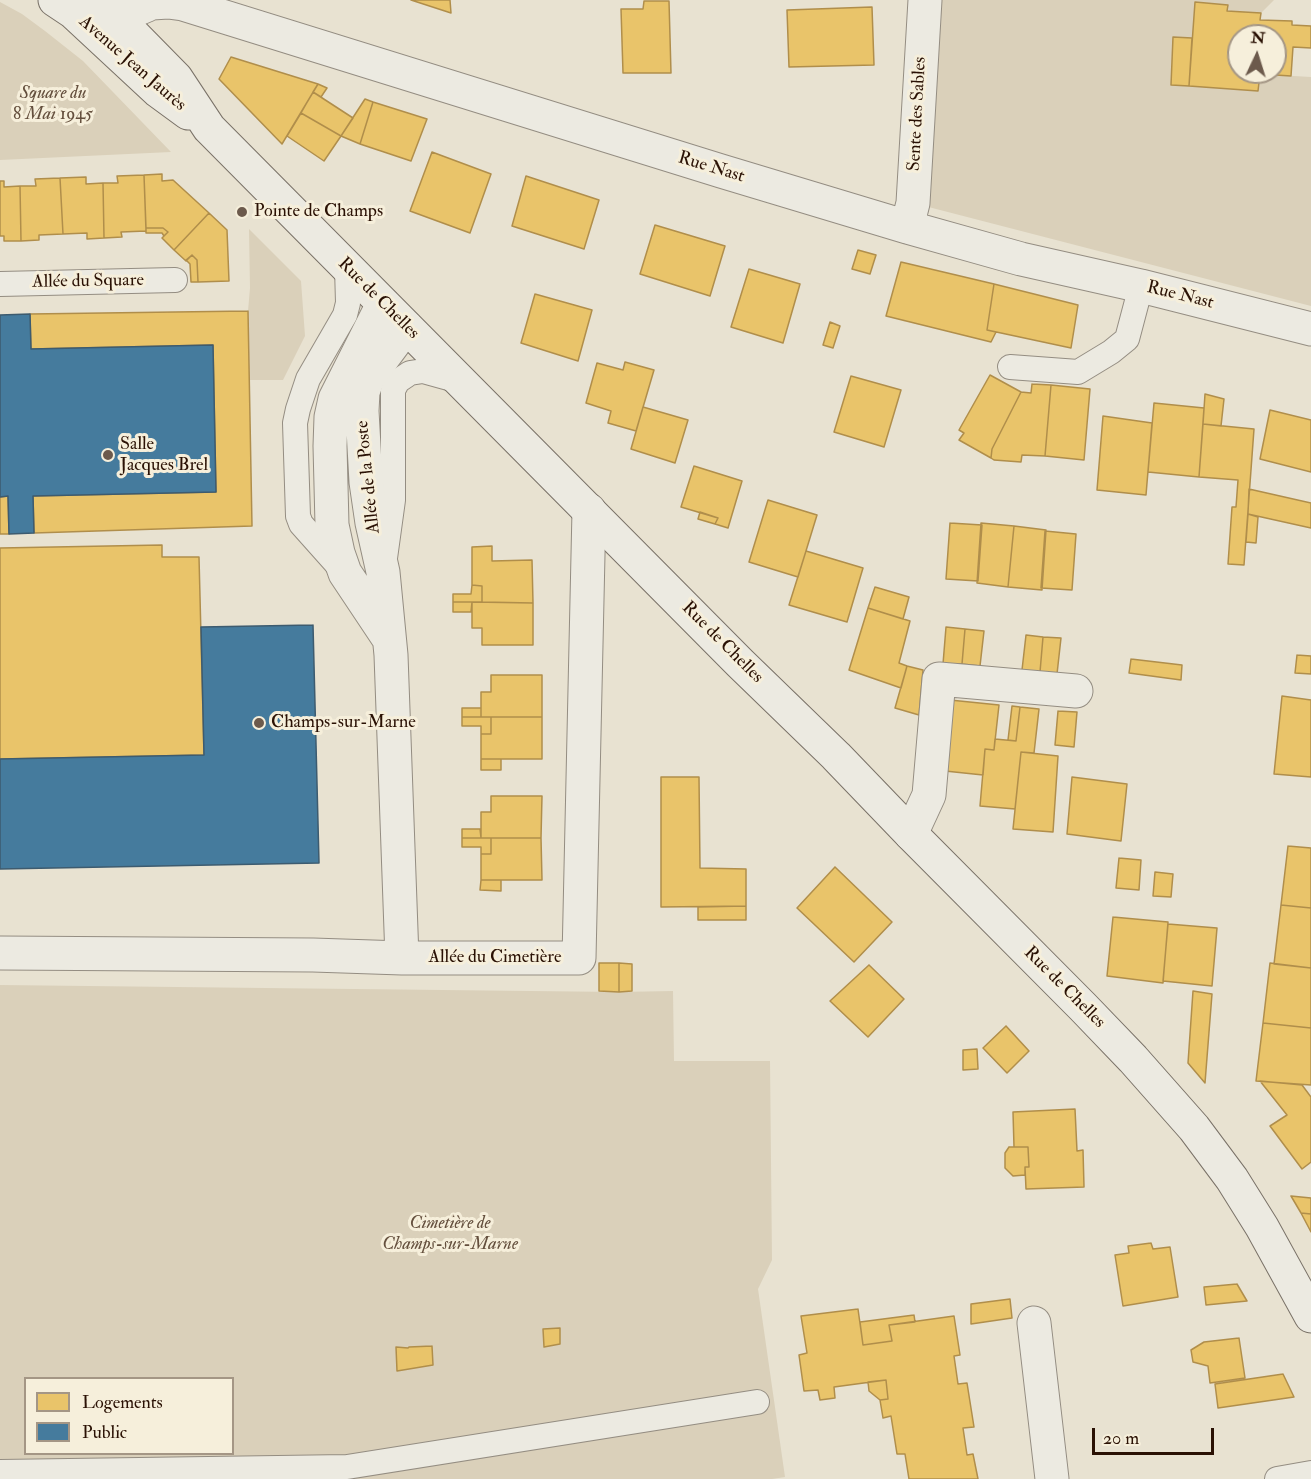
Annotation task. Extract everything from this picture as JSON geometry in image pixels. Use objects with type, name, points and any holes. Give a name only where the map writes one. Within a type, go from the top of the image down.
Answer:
[{"type":"street","name":"Avenue Jean Jaurès","points":[[55,0],[72,12],[158,91],[209,128]]},
{"type":"street","name":"Sente des Sables","points":[[907,227],[913,203],[925,0]]},
{"type":"street","name":"Rue Nast","points":[[107,9],[152,3],[183,4],[907,227],[1021,259],[1311,329]]},
{"type":"street","name":"Rue de Chelles","points":[[107,9],[176,78],[209,128],[740,663],[836,756],[1133,1059],[1194,1128],[1232,1179],[1262,1227],[1311,1316]]},
{"type":"street","name":"Allée de la Poste","points":[[383,304],[335,399],[331,417],[330,446],[332,525],[338,553],[345,573],[390,640]]},
{"type":"street","name":"Allée de la Poste","points":[[402,958],[390,640],[383,573],[366,482],[362,411],[363,392],[368,378],[406,327]]},
{"type":"street","name":"Allée du Cimetière","points":[[0,953],[579,958],[589,510]]},
{"type":"street","points":[[911,834],[929,795],[939,679],[1076,691]]},
{"type":"street","points":[[1034,1323],[1052,1479]]},
{"type":"lane","points":[[345,573],[301,524],[298,516],[295,423],[308,379],[345,315],[348,303],[347,268]]},
{"type":"lane","name":"Allée du Square","points":[[0,284],[175,280]]},
{"type":"lane","points":[[1010,366],[1078,372],[1111,352],[1127,339],[1140,286]]},
{"type":"lane","points":[[383,573],[393,500],[393,390],[398,381],[410,373],[423,371],[464,383]]},
{"type":"lane","points":[[0,1472],[347,1467],[757,1401]]},
{"type":"lane","points":[[1277,1479],[1311,1473]]},
{"type":"green space","points":[[925,0],[1274,0],[1261,13],[1227,11],[1228,6],[1192,38],[1173,37],[1171,84],[1258,91],[1259,84],[1287,84],[1287,76],[1311,77],[1311,306],[913,203]]},
{"type":"green space","name":"Square du 8 Mai 1945","points":[[0,2],[22,14],[83,61],[171,152],[0,160]]},
{"type":"green space","points":[[249,229],[301,281],[305,336],[283,380],[249,380]]},
{"type":"green space","name":"Cimetière de Champs-sur-Marne","points":[[0,985],[673,991],[674,1061],[770,1061],[772,1260],[758,1289],[785,1477],[772,1479],[0,1479]]},
{"type":"building: Logements","points":[[411,0],[450,0],[451,13]]},
{"type":"building: Logements","points":[[644,1],[669,1],[671,73],[623,73],[621,9],[643,9]]},
{"type":"building: Logements","points":[[1195,2],[1228,5],[1227,11],[1261,13],[1260,20],[1292,21],[1292,25],[1311,26],[1311,48],[1293,47],[1291,76],[1287,76],[1287,24],[1227,24],[1227,84],[1259,84],[1258,91],[1189,86]]},
{"type":"building: Logements","points":[[872,7],[874,65],[789,67],[787,10]]},
{"type":"building: Logements","points":[[1173,37],[1192,38],[1189,86],[1171,85]]},
{"type":"building: Logements","points":[[231,57],[318,84],[282,144],[219,79]]},
{"type":"building: Logements","points":[[318,84],[327,88],[321,97],[313,92]]},
{"type":"building: Logements","points":[[313,92],[353,118],[341,136],[301,113]]},
{"type":"building: Logements","points":[[365,99],[373,102],[360,144],[341,136]]},
{"type":"building: Logements","points":[[373,102],[427,119],[411,161],[360,144]]},
{"type":"building: Logements","points":[[301,113],[341,136],[324,161],[287,136]]},
{"type":"building: Logements","points":[[432,152],[491,174],[470,233],[410,211]]},
{"type":"building: Logements","points":[[162,174],[162,181],[173,180],[209,213],[174,250],[162,238],[168,232],[163,228],[146,228],[144,175]]},
{"type":"building: Logements","points":[[144,175],[146,231],[121,232],[122,237],[104,238],[103,183],[118,183],[117,176]]},
{"type":"building: Logements","points":[[526,176],[599,200],[584,249],[512,226]]},
{"type":"building: Logements","points":[[86,177],[86,184],[103,183],[104,238],[87,239],[87,233],[63,234],[60,178]]},
{"type":"building: Logements","points":[[60,178],[63,234],[39,235],[39,240],[21,241],[20,186],[36,186],[35,179]]},
{"type":"building: Logements","points":[[0,181],[4,181],[4,187],[20,186],[21,241],[4,241],[4,236],[0,236]]},
{"type":"building: Logements","points":[[209,213],[227,230],[229,281],[198,282],[197,260],[192,255],[186,261],[174,250]]},
{"type":"building: Logements","points":[[655,225],[725,246],[710,296],[640,274]]},
{"type":"building: Logements","points":[[146,228],[163,228],[168,232],[164,236],[162,233],[146,233]]},
{"type":"building: Logements","points":[[858,250],[876,255],[870,274],[852,269]]},
{"type":"building: Logements","points":[[192,255],[197,260],[198,282],[191,282],[190,264],[186,260]]},
{"type":"building: Logements","points":[[901,262],[994,284],[987,330],[996,332],[991,342],[886,316]]},
{"type":"building: Logements","points":[[749,269],[800,284],[783,343],[731,327]]},
{"type":"building: Logements","points":[[994,284],[1078,305],[1071,348],[987,330]]},
{"type":"building: Logements","points":[[535,294],[592,310],[578,361],[521,343]]},
{"type":"building: Logements","points":[[248,311],[252,526],[34,533],[33,496],[216,492],[213,345],[31,349],[30,314]]},
{"type":"building: Logements","points":[[830,322],[840,326],[833,348],[823,345]]},
{"type":"building: Logements","points":[[625,362],[654,370],[636,431],[608,423],[611,411],[586,403],[597,363],[623,370]]},
{"type":"building: Logements","points":[[990,375],[1021,392],[992,449],[991,458],[959,440],[964,433],[959,430]]},
{"type":"building: Logements","points":[[851,376],[901,390],[884,447],[834,432]]},
{"type":"building: Logements","points":[[1032,384],[1051,385],[1045,456],[1022,455],[1021,462],[994,460],[991,458],[992,449],[1021,392],[1031,393]]},
{"type":"building: Logements","points":[[1051,385],[1090,389],[1084,460],[1045,456]]},
{"type":"building: Logements","points":[[1205,394],[1224,399],[1221,426],[1203,424]]},
{"type":"building: Logements","points":[[1154,403],[1204,408],[1199,477],[1148,472]]},
{"type":"building: Logements","points":[[643,407],[688,420],[675,463],[631,449]]},
{"type":"building: Logements","points":[[1270,410],[1311,420],[1311,472],[1260,459]]},
{"type":"building: Logements","points":[[1103,416],[1152,423],[1146,495],[1097,490]]},
{"type":"building: Logements","points":[[1203,424],[1254,429],[1244,565],[1228,564],[1232,507],[1236,507],[1238,480],[1199,477]]},
{"type":"building: Logements","points":[[694,466],[742,481],[728,528],[715,524],[718,518],[681,507]]},
{"type":"building: Logements","points":[[1249,489],[1311,503],[1311,528],[1248,514]]},
{"type":"building: Logements","points":[[8,496],[9,534],[0,534],[0,497]]},
{"type":"building: Logements","points":[[768,500],[817,515],[798,577],[749,562]]},
{"type":"building: Logements","points":[[700,512],[718,518],[715,524],[698,519]]},
{"type":"building: Logements","points":[[1248,514],[1258,517],[1256,543],[1246,542]]},
{"type":"building: Logements","points":[[950,523],[982,525],[978,581],[946,579]]},
{"type":"building: Logements","points":[[981,523],[1014,526],[1008,587],[977,583]]},
{"type":"building: Logements","points":[[1014,526],[1046,530],[1042,590],[1008,587]]},
{"type":"building: Logements","points":[[1045,531],[1076,534],[1072,590],[1041,588]]},
{"type":"building: Logements","points":[[162,545],[162,557],[199,557],[204,755],[0,759],[0,548]]},
{"type":"building: Logements","points":[[492,546],[492,561],[532,560],[533,603],[482,602],[482,586],[472,585],[472,547]]},
{"type":"building: Logements","points":[[806,551],[863,568],[847,622],[789,605]]},
{"type":"building: Logements","points":[[472,585],[482,586],[482,602],[453,602],[453,594],[471,594]]},
{"type":"building: Logements","points":[[875,587],[909,597],[903,619],[868,608]]},
{"type":"building: Logements","points":[[453,602],[472,602],[471,612],[453,612]]},
{"type":"building: Logements","points":[[472,602],[533,603],[533,645],[482,645],[482,628],[472,628]]},
{"type":"building: Logements","points":[[868,608],[910,621],[899,663],[907,666],[901,688],[849,670]]},
{"type":"building: Logements","points":[[946,627],[965,629],[962,664],[943,664]]},
{"type":"building: Logements","points":[[965,629],[984,631],[980,666],[962,664]]},
{"type":"building: Logements","points":[[1026,635],[1043,637],[1040,672],[1022,670]]},
{"type":"building: Logements","points":[[1043,637],[1061,638],[1057,674],[1040,672]]},
{"type":"building: Logements","points":[[1297,655],[1311,656],[1311,674],[1295,673]]},
{"type":"building: Logements","points":[[1131,659],[1182,665],[1181,680],[1129,673]]},
{"type":"building: Logements","points":[[907,666],[923,670],[919,715],[895,708]]},
{"type":"building: Logements","points":[[491,675],[542,675],[542,717],[481,717],[481,692],[491,692]]},
{"type":"building: Logements","points":[[1282,696],[1311,700],[1311,777],[1274,774]]},
{"type":"building: Logements","points":[[950,700],[999,705],[994,750],[985,749],[983,775],[945,771]]},
{"type":"building: Logements","points":[[1012,706],[1020,707],[1016,741],[1008,740]]},
{"type":"building: Logements","points":[[1020,707],[1039,709],[1034,753],[1021,752],[1015,809],[980,806],[985,749],[994,750],[995,739],[1016,741]]},
{"type":"building: Logements","points":[[462,708],[481,708],[481,717],[462,717]]},
{"type":"building: Logements","points":[[1058,711],[1077,712],[1074,747],[1055,745]]},
{"type":"building: Logements","points":[[462,717],[491,717],[491,734],[481,734],[481,726],[462,726]]},
{"type":"building: Logements","points":[[491,717],[542,717],[542,759],[481,759],[481,734],[491,734]]},
{"type":"building: Logements","points":[[1021,752],[1058,756],[1053,832],[1013,829]]},
{"type":"building: Logements","points":[[481,759],[501,759],[501,770],[481,770]]},
{"type":"building: Logements","points":[[661,777],[699,777],[700,868],[746,869],[746,906],[661,907]]},
{"type":"building: Logements","points":[[1072,777],[1127,784],[1121,841],[1067,834]]},
{"type":"building: Logements","points":[[491,796],[542,796],[541,838],[481,838],[481,812],[491,812]]},
{"type":"building: Logements","points":[[462,829],[480,829],[481,838],[462,838]]},
{"type":"building: Logements","points":[[462,838],[491,838],[491,854],[481,854],[481,847],[462,847]]},
{"type":"building: Logements","points":[[491,838],[541,838],[542,880],[481,880],[481,854],[491,854]]},
{"type":"building: Logements","points":[[1288,846],[1311,848],[1311,908],[1281,905]]},
{"type":"building: Logements","points":[[1119,858],[1141,860],[1139,890],[1116,888]]},
{"type":"building: Logements","points":[[835,867],[892,922],[854,962],[797,908]]},
{"type":"building: Logements","points":[[1155,872],[1173,874],[1171,897],[1153,896]]},
{"type":"building: Logements","points":[[481,880],[501,880],[501,891],[480,890]]},
{"type":"building: Logements","points":[[1281,905],[1311,908],[1311,968],[1274,964]]},
{"type":"building: Logements","points":[[746,906],[746,920],[698,920],[698,907]]},
{"type":"building: Logements","points":[[1113,917],[1168,922],[1163,983],[1107,976]]},
{"type":"building: Logements","points":[[1168,924],[1217,928],[1212,986],[1163,981]]},
{"type":"building: Logements","points":[[599,963],[619,963],[619,992],[599,991]]},
{"type":"building: Logements","points":[[619,963],[632,964],[632,991],[619,992]]},
{"type":"building: Logements","points":[[1270,963],[1311,968],[1311,1028],[1263,1023]]},
{"type":"building: Logements","points":[[869,965],[904,999],[868,1037],[830,1001]]},
{"type":"building: Logements","points":[[1193,991],[1212,994],[1205,1083],[1188,1063]]},
{"type":"building: Logements","points":[[1263,1023],[1311,1028],[1311,1085],[1256,1081]]},
{"type":"building: Logements","points":[[1006,1026],[1029,1051],[1007,1073],[983,1048]]},
{"type":"building: Logements","points":[[977,1049],[978,1069],[963,1070],[963,1050]]},
{"type":"building: Logements","points":[[1260,1081],[1302,1085],[1311,1097],[1311,1162],[1302,1169],[1270,1126],[1287,1115]]},
{"type":"building: Logements","points":[[1075,1109],[1077,1151],[1083,1150],[1084,1187],[1026,1189],[1025,1167],[1029,1167],[1028,1147],[1014,1147],[1013,1112]]},
{"type":"building: Logements","points":[[1009,1147],[1028,1147],[1029,1167],[1025,1167],[1025,1175],[1013,1176],[1005,1168],[1005,1153]]},
{"type":"building: Logements","points":[[1291,1196],[1311,1198],[1311,1214],[1301,1213]]},
{"type":"building: Logements","points":[[1301,1213],[1311,1214],[1311,1232]]},
{"type":"building: Logements","points":[[1151,1243],[1153,1249],[1170,1247],[1178,1297],[1123,1306],[1115,1255],[1129,1253],[1128,1246]]},
{"type":"building: Logements","points":[[1237,1284],[1247,1301],[1206,1305],[1204,1287]]},
{"type":"building: Logements","points":[[1010,1299],[1012,1318],[971,1324],[971,1304]]},
{"type":"building: Logements","points":[[858,1309],[863,1345],[892,1341],[889,1325],[954,1316],[960,1355],[954,1356],[958,1384],[967,1383],[974,1427],[963,1428],[967,1455],[973,1454],[978,1479],[909,1479],[905,1454],[897,1454],[891,1416],[883,1418],[880,1400],[888,1399],[886,1380],[834,1387],[835,1398],[820,1400],[818,1390],[804,1391],[799,1355],[807,1353],[801,1316]]},
{"type":"building: Logements","points":[[914,1315],[915,1322],[889,1325],[892,1341],[863,1345],[860,1322]]},
{"type":"building: Logements","points":[[560,1328],[560,1344],[544,1347],[543,1329]]},
{"type":"building: Logements","points":[[1239,1338],[1245,1378],[1210,1383],[1208,1366],[1193,1362],[1191,1350],[1204,1342]]},
{"type":"building: Logements","points":[[432,1346],[433,1365],[397,1371],[396,1347]]},
{"type":"building: Logements","points":[[1283,1374],[1294,1397],[1218,1408],[1215,1384]]},
{"type":"building: Logements","points":[[886,1380],[888,1399],[880,1400],[869,1391],[868,1382]]},
{"type":"building: Public","name":"Salle Jacques Brel","points":[[30,314],[31,349],[213,345],[216,492],[33,496],[34,533],[9,534],[8,496],[0,497],[0,315]]},
{"type":"building: Public","name":"Champs-sur-Marne","points":[[313,625],[319,863],[0,869],[0,759],[204,755],[201,627]]},
{"type":"place","name":"Pointe de Champs","points":[[242,212]]},
{"type":"place","name":"Salle Jacques Brel","points":[[108,455]]},
{"type":"place","name":"Champs-sur-Marne","points":[[259,723]]}]
